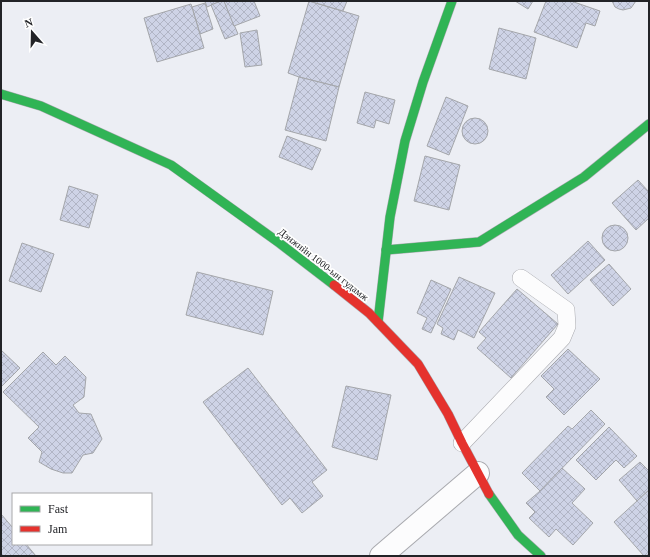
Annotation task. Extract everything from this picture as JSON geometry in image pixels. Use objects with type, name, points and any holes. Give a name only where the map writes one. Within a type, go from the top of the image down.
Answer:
[{"type":"main road","points":[[378,322],[390,217],[405,141],[423,82],[452,1]]},
{"type":"main road","name":"Дэнжийн 1000-ын гудамж","points":[[1,94],[41,106],[171,166],[278,242],[369,313],[418,364],[448,414],[491,497],[518,536],[541,556]]},
{"type":"main road","points":[[386,250],[479,242],[584,178],[649,124]]},
{"type":"street","points":[[381,556],[478,473]]},
{"type":"lane","points":[[462,443],[562,338],[567,326],[566,310],[521,278]]},
{"type":"building","points":[[205,1],[221,1],[207,7]]},
{"type":"building","points":[[224,1],[238,34],[225,39],[211,5]]},
{"type":"building","points":[[224,1],[254,1],[260,16],[234,26]]},
{"type":"building","points":[[309,1],[359,16],[339,87],[288,73]]},
{"type":"building","points":[[309,1],[347,1],[343,11]]},
{"type":"building","points":[[515,1],[533,1],[528,9]]},
{"type":"building","points":[[546,1],[571,1],[600,11],[595,26],[586,23],[577,48],[534,32]]},
{"type":"building","points":[[612,1],[636,1],[631,8],[623,10],[615,7]]},
{"type":"building","points":[[205,3],[213,29],[200,34],[192,7]]},
{"type":"building","points":[[191,4],[204,48],[157,62],[144,18]]},
{"type":"building","points":[[499,28],[536,38],[526,79],[489,69]]},
{"type":"building","points":[[257,30],[262,65],[245,67],[240,33]]},
{"type":"building","points":[[299,77],[339,87],[326,141],[285,130]]},
{"type":"building","points":[[365,92],[395,100],[389,124],[376,120],[374,128],[357,123]]},
{"type":"building","points":[[446,97],[468,106],[449,155],[427,146]]},
{"type":"building","points":[[475,118],[484,122],[488,131],[484,140],[475,144],[466,140],[462,131],[466,122]]},
{"type":"building","points":[[287,136],[321,149],[312,170],[279,157]]},
{"type":"building","points":[[425,156],[460,165],[449,210],[414,201]]},
{"type":"building","points":[[638,180],[649,192],[649,218],[636,230],[612,203]]},
{"type":"building","points":[[69,186],[98,195],[89,228],[60,220]]},
{"type":"building","points":[[615,225],[624,229],[628,238],[624,247],[615,251],[606,247],[602,238],[606,229]]},
{"type":"building","points":[[588,241],[605,260],[568,294],[551,275]]},
{"type":"building","points":[[22,243],[54,254],[41,292],[9,281]]},
{"type":"building","points":[[609,264],[631,289],[613,306],[590,280]]},
{"type":"building","points":[[197,272],[273,291],[263,335],[186,315]]},
{"type":"building","points":[[459,277],[495,293],[474,338],[458,330],[454,340],[441,334],[443,328],[437,324]]},
{"type":"building","points":[[431,280],[451,289],[431,333],[422,329],[427,318],[417,313]]},
{"type":"building","points":[[517,289],[558,324],[511,378],[477,348],[486,338],[479,332]]},
{"type":"building","points":[[568,349],[600,379],[564,415],[546,397],[554,389],[541,376]]},
{"type":"building","points":[[1,350],[20,368],[1,387]]},
{"type":"building","points":[[43,352],[56,365],[65,356],[86,377],[84,397],[73,405],[79,413],[91,414],[102,439],[93,453],[83,455],[72,473],[63,473],[51,469],[39,462],[42,452],[28,438],[39,427],[3,392]]},
{"type":"building","points":[[248,368],[327,470],[312,482],[323,496],[302,513],[290,498],[282,505],[203,402]]},
{"type":"building","points":[[346,386],[391,395],[377,460],[332,447]]},
{"type":"building","points":[[591,410],[605,424],[540,491],[522,473],[568,426],[572,429]]},
{"type":"building","points":[[609,427],[637,456],[624,468],[616,460],[596,480],[576,460]]},
{"type":"building","points":[[640,462],[649,471],[649,490],[637,501],[619,480]]},
{"type":"building","points":[[562,468],[585,489],[572,503],[593,523],[573,545],[556,529],[549,537],[529,518],[535,512],[526,503]]},
{"type":"building","points":[[649,490],[649,554],[644,556],[614,522]]},
{"type":"building","points":[[1,514],[12,527],[12,545],[27,545],[36,556],[1,556]]},
{"type":"traffic: fast","points":[[378,322],[390,217],[405,141],[423,82],[452,1]]},
{"type":"traffic: fast","points":[[1,94],[41,106],[171,165],[278,242],[334,285]]},
{"type":"traffic: fast","points":[[386,250],[479,242],[584,177],[649,124]]},
{"type":"traffic: fast","points":[[489,494],[518,535],[541,556]]},
{"type":"traffic: jam","points":[[334,285],[369,313],[418,364],[448,414],[489,494]]}]
